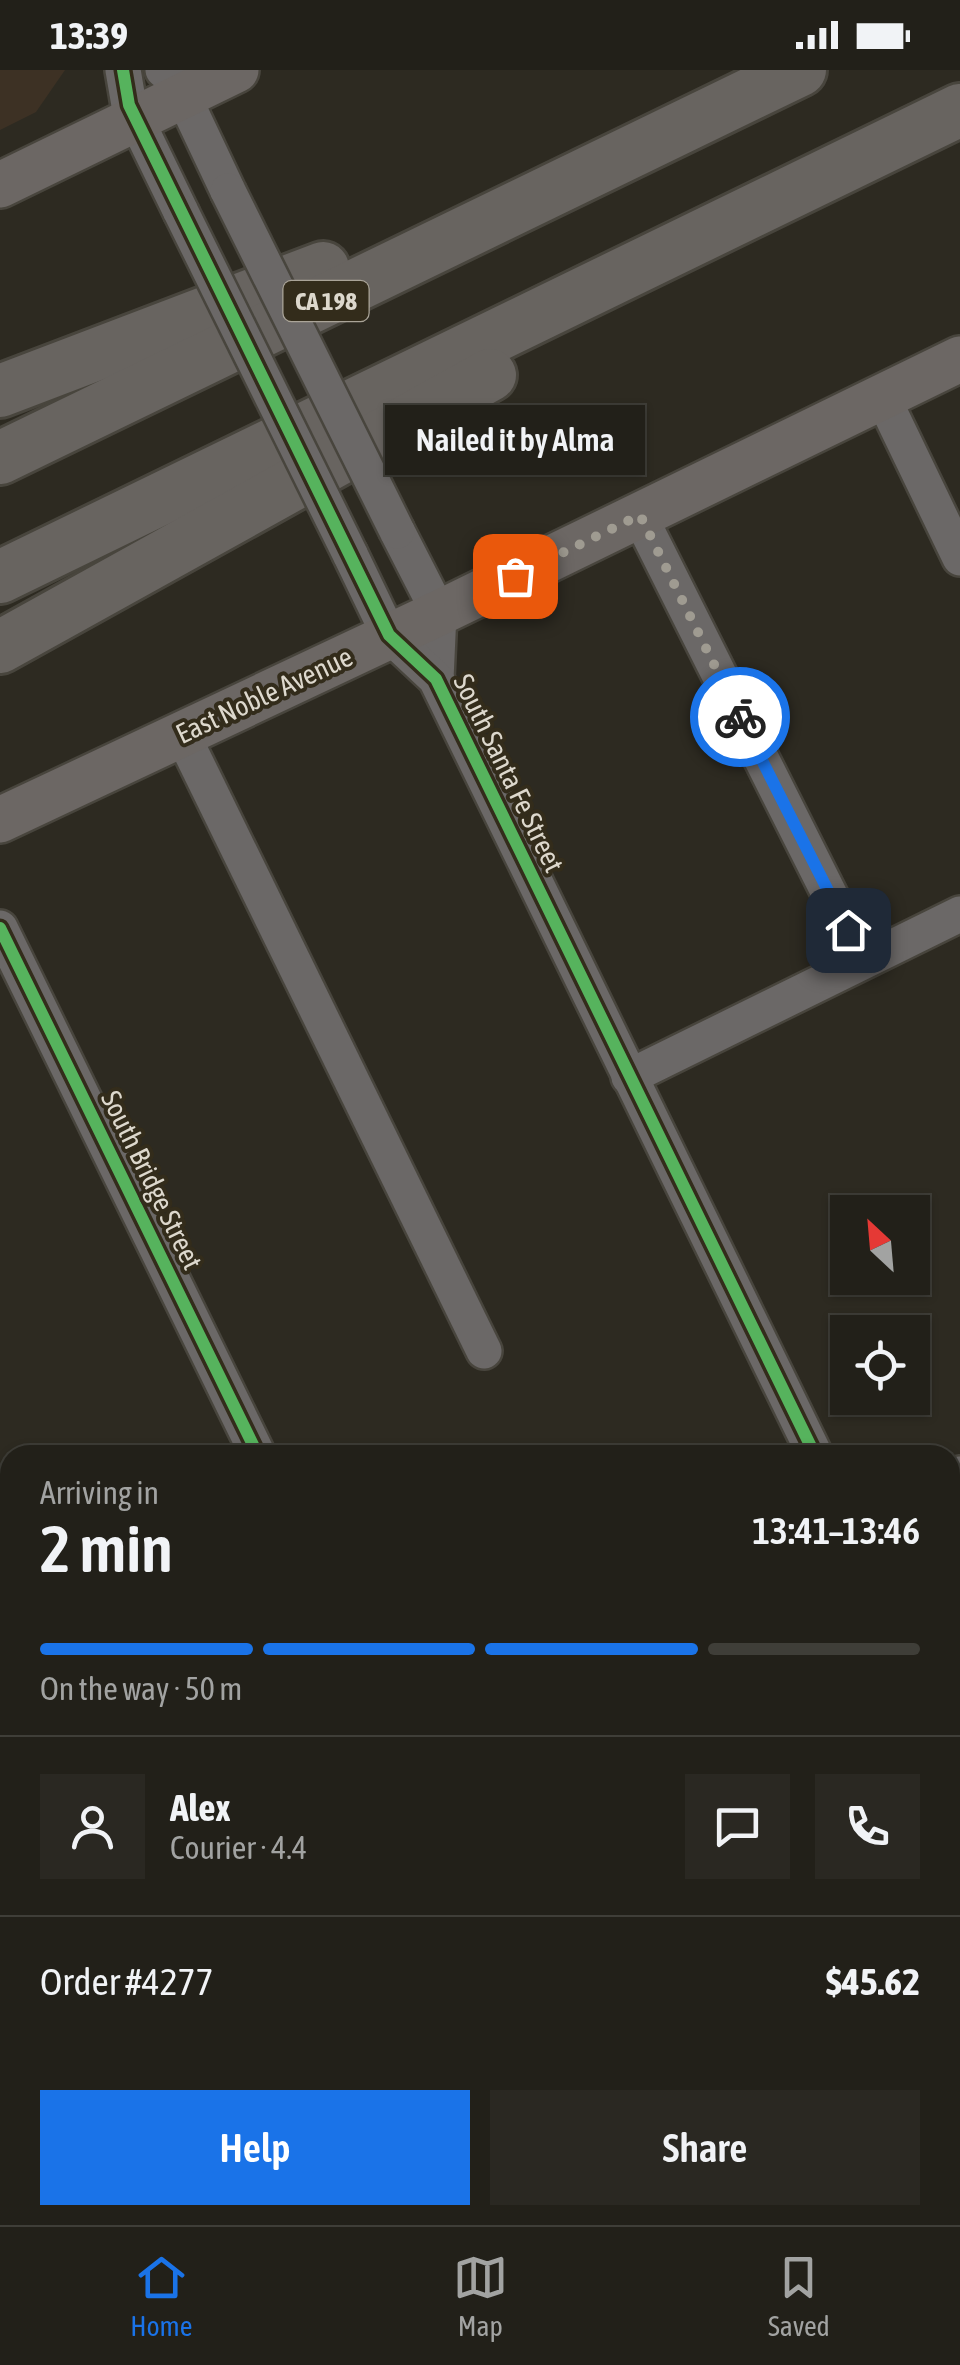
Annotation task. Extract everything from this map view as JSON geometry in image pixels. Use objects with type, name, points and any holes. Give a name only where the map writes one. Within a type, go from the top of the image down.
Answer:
[{"type":"highway","name":"CA 198","points":[[0,458],[800,70]]},
{"type":"highway","points":[[0,577],[960,110]]},
{"type":"highway","points":[[0,391],[652,143]]},
{"type":"highway","points":[[0,647],[516,361],[754,210]]},
{"type":"main road","points":[[0,185],[136,118],[173,83],[236,70]]},
{"type":"main road","name":"East Noble Avenue","points":[[0,820],[438,613],[960,358]]},
{"type":"street","name":"South Santa Fe Street","points":[[124,70],[129,105],[389,636],[436,678],[810,1445]]},
{"type":"street","name":"South Santa Fe Street","points":[[173,83],[438,613],[436,678]]},
{"type":"street","points":[[882,396],[960,558]]},
{"type":"street","points":[[640,515],[864,961]]},
{"type":"street","points":[[182,734],[484,1351]]},
{"type":"street","points":[[629,1077],[960,914]]},
{"type":"street","name":"South Bridge Street","points":[[0,928],[253,1445]]},
{"type":"shaded area","points":[[0,70],[65,70],[36,112],[0,130]]},
{"type":"cycle path","points":[[123,70],[129,105],[389,635],[436,679],[810,1445]]},
{"type":"cycle path","points":[[0,928],[253,1445]]},
{"type":"way so far","points":[[515,576],[640,515],[740,717]]},
{"type":"place","name":"Nailed it by Alma","points":[[515,576]]},
{"type":"route","points":[[740,717],[848,930]]}]
